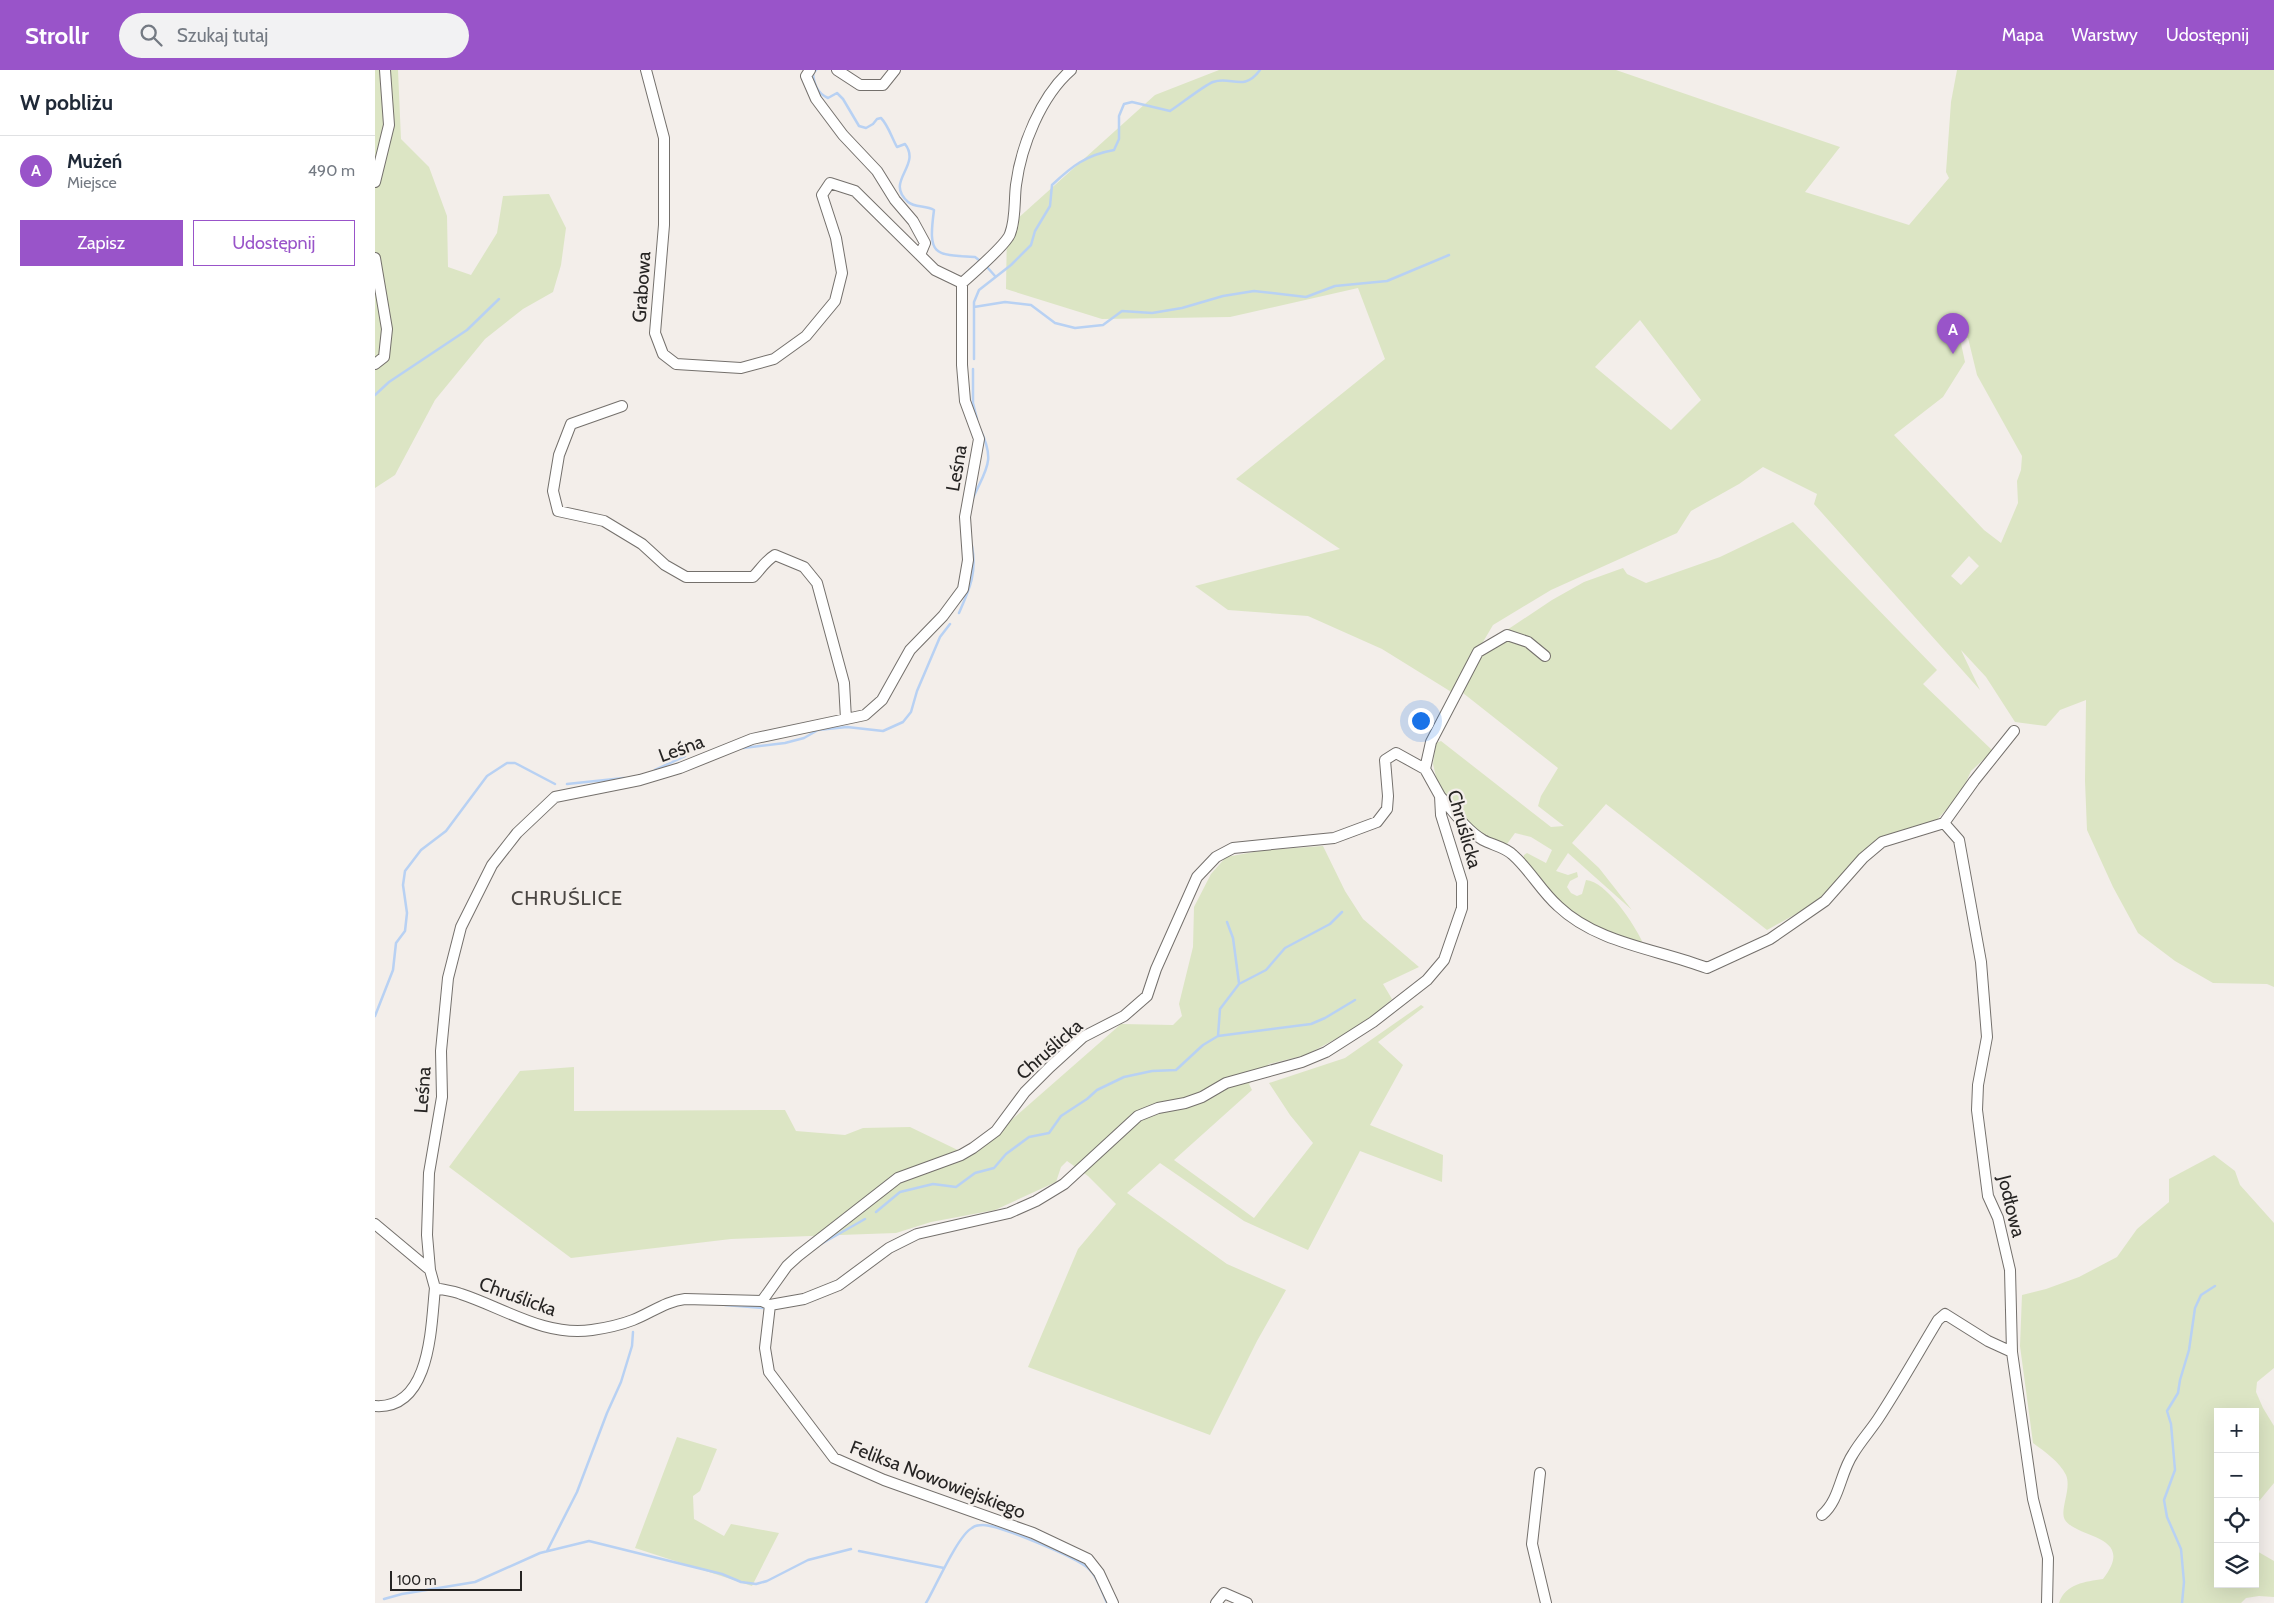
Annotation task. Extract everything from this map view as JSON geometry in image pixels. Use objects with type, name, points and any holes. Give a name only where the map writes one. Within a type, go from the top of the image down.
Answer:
[{"type":"street","points":[[375,182],[389,125],[385,70]]},
{"type":"street","name":"Grabowa","points":[[647,70],[664,138],[664,225],[655,334],[663,354],[677,364],[741,368],[774,359],[806,336],[835,301],[842,273],[836,238],[822,195],[831,183],[855,191],[935,270],[959,281]]},
{"type":"street","points":[[810,70],[806,76],[816,99],[843,135],[877,171],[895,200],[913,222],[925,243],[920,255]]},
{"type":"street","points":[[837,70],[860,85],[883,85],[895,70]]},
{"type":"street","points":[[959,281],[1010,236],[1016,184],[1023,147],[1049,97],[1061,79],[1071,70]]},
{"type":"street","points":[[375,258],[387,329],[384,357],[375,364]]},
{"type":"street","name":"Leśna","points":[[435,1288],[430,1270],[427,1235],[429,1173],[441,1097],[441,1051],[448,978],[461,927],[492,865],[517,833],[555,796],[640,780],[680,768],[752,739],[865,715],[882,700],[910,650],[943,616],[963,589],[968,560],[965,516],[979,439],[965,401],[959,281]]},
{"type":"street","points":[[622,406],[571,424],[559,455],[553,491],[558,511],[604,521],[642,544],[665,566],[686,577],[753,577],[766,560],[775,556],[804,567],[817,583],[844,683],[846,719]]},
{"type":"street","points":[[1425,770],[1431,742],[1479,652],[1507,635],[1528,642],[1545,656]]},
{"type":"street","points":[[1440,796],[1481,839],[1511,852],[1558,907],[1579,922],[1634,947],[1676,956],[1707,968],[1770,939],[1825,901],[1863,858],[1882,842],[1944,823],[2014,730]]},
{"type":"street","name":"Chruślicka","points":[[435,1288],[461,1294],[521,1319],[566,1330],[590,1330],[614,1326],[632,1320],[675,1300],[766,1303],[804,1299],[839,1285],[889,1248],[917,1234],[1009,1213],[1036,1201],[1064,1184],[1138,1116],[1158,1108],[1185,1103],[1202,1097],[1226,1083],[1301,1062],[1326,1052],[1373,1022],[1427,980],[1444,960],[1462,908],[1462,882],[1441,815],[1440,796],[1425,770],[1396,753],[1385,760],[1388,796],[1387,809],[1377,822],[1334,838],[1233,848],[1216,857],[1197,877],[1156,968],[1147,996],[1124,1016],[1083,1037],[1050,1066],[1025,1092],[996,1130],[973,1148],[961,1155],[898,1178],[798,1256],[787,1266],[766,1303]]},
{"type":"street","name":"Jodłowa","points":[[1944,823],[1959,840],[1981,962],[1987,1037],[1978,1085],[1977,1110],[1988,1196],[1998,1218],[2010,1270],[2012,1352],[2033,1499],[2048,1558],[2047,1603]]},
{"type":"street","points":[[375,1224],[430,1270]]},
{"type":"street","points":[[375,1406],[395,1404],[403,1399],[415,1385],[427,1352],[435,1288]]},
{"type":"street","name":"Feliksa Nowowiejskiego","points":[[766,1303],[765,1348],[769,1372],[834,1458],[883,1480],[1033,1533],[1088,1559],[1099,1573],[1113,1603]]},
{"type":"street","points":[[1822,1515],[1829,1509],[1852,1454],[1877,1420],[1938,1320],[1945,1314],[1988,1341],[2012,1352]]},
{"type":"street","points":[[1540,1473],[1532,1544],[1546,1603]]},
{"type":"street","points":[[1215,1603],[1224,1593],[1247,1603]]},
{"type":"green space","points":[[375,70],[398,70],[401,139],[429,167],[447,216],[448,267],[471,275],[497,233],[503,196],[549,194],[566,228],[561,265],[553,292],[523,309],[485,339],[435,400],[395,475],[375,488]]},
{"type":"green space","points":[[1219,70],[1616,70],[1840,147],[1805,192],[1909,225],[1949,178],[1946,172],[1951,102],[1957,70],[2274,70],[2274,987],[2267,984],[2213,983],[2175,961],[2138,933],[2113,887],[2087,830],[2085,781],[2086,700],[2060,710],[2046,726],[2015,722],[1986,677],[1961,650],[1980,690],[1814,504],[1817,494],[1763,467],[1739,484],[1691,511],[1677,533],[1551,590],[1493,625],[1453,693],[1382,649],[1308,616],[1228,610],[1195,586],[1340,549],[1236,479],[1385,359],[1358,288],[1230,317],[1102,319],[1006,289],[1007,228],[1155,95]],"holes":[[[1640,320],[1701,400],[1671,430],[1595,367]],[[1959,334],[1968,338],[1977,375],[2022,456],[2021,470],[2017,481],[2018,503],[2001,543],[1984,530],[1894,435],[1943,397],[1965,362]],[[1969,556],[1979,566],[1961,585],[1951,576]]]},
{"type":"green space","points":[[1793,522],[1937,670],[1923,684],[1993,751],[1971,771],[1961,793],[1935,822],[1911,830],[1885,835],[1854,861],[1830,895],[1767,930],[1606,804],[1572,843],[1599,868],[1632,910],[1568,853],[1556,871],[1568,875],[1577,872],[1578,877],[1570,881],[1567,887],[1571,893],[1577,896],[1582,894],[1586,880],[1594,882],[1610,895],[1633,924],[1642,941],[1640,945],[1601,928],[1564,906],[1542,884],[1523,860],[1524,855],[1527,853],[1546,863],[1552,850],[1531,837],[1515,833],[1507,844],[1488,839],[1459,814],[1437,781],[1433,764],[1436,743],[1441,741],[1551,827],[1564,826],[1538,806],[1541,796],[1558,768],[1463,693],[1479,658],[1498,636],[1552,600],[1584,582],[1623,568],[1627,574],[1646,583],[1720,557]]},
{"type":"green space","points":[[1323,846],[1345,891],[1363,919],[1419,967],[1383,984],[1392,999],[1365,1023],[1306,1055],[1269,1064],[1249,1084],[1252,1090],[1174,1160],[1254,1218],[1313,1143],[1290,1115],[1269,1083],[1345,1058],[1421,1005],[1424,1007],[1378,1042],[1403,1065],[1370,1125],[1443,1155],[1442,1182],[1360,1151],[1308,1250],[1244,1221],[1160,1163],[1127,1193],[1227,1264],[1286,1290],[1257,1341],[1210,1435],[1028,1367],[1078,1249],[1116,1204],[1088,1176],[1067,1161],[1061,1167],[1056,1182],[995,1210],[931,1222],[896,1233],[731,1239],[571,1258],[449,1167],[520,1071],[574,1067],[574,1111],[785,1110],[796,1131],[845,1135],[863,1128],[910,1127],[968,1155],[1007,1124],[1121,1024],[1173,1025],[1182,1016],[1179,1004],[1193,947],[1194,907],[1211,874],[1226,857],[1265,850]]},
{"type":"green space","points":[[2214,1155],[2235,1171],[2240,1185],[2274,1223],[2274,1368],[2257,1382],[2256,1392],[2274,1426],[2274,1483],[2259,1501],[2259,1408],[2214,1408],[2214,1588],[2259,1588],[2259,1552],[2274,1561],[2274,1597],[2259,1596],[2246,1598],[2241,1603],[2059,1603],[2062,1596],[2071,1587],[2103,1579],[2112,1565],[2113,1554],[2109,1546],[2102,1540],[2081,1531],[2065,1520],[2063,1511],[2068,1487],[2066,1475],[2056,1461],[2033,1443],[2020,1346],[2022,1295],[2046,1289],[2079,1277],[2117,1257],[2137,1229],[2169,1202],[2169,1179]]},
{"type":"green space","points":[[677,1437],[717,1449],[700,1491],[693,1496],[694,1519],[724,1536],[731,1524],[779,1533],[752,1586],[635,1548]]},
{"type":"waterway","points":[[816,70],[813,73],[813,77],[819,91],[828,98],[837,93],[843,99],[859,126],[866,128],[881,118],[897,147],[905,144],[909,152],[909,159],[901,180],[902,194],[911,204],[934,210],[932,236],[936,250],[950,255],[975,257],[979,260]]},
{"type":"waterway","points":[[974,359],[974,302],[979,290],[1011,265],[1031,245],[1035,231],[1050,206],[1052,185],[1066,172],[1087,158],[1114,150],[1119,139],[1119,116],[1124,104],[1132,102],[1170,111],[1213,82],[1219,80],[1248,81],[1260,70]]},
{"type":"waterway","points":[[974,307],[1005,302],[1031,305],[1055,323],[1075,328],[1103,325],[1122,311],[1152,313],[1182,308],[1223,296],[1254,291],[1306,297],[1335,286],[1387,281],[1449,255]]},
{"type":"waterway","points":[[987,267],[995,276]]},
{"type":"waterway","points":[[375,395],[389,382],[467,330],[499,299]]},
{"type":"waterway","points":[[973,369],[973,403],[977,419]]},
{"type":"waterway","points":[[973,498],[985,472],[988,457],[985,440],[980,429]]},
{"type":"waterway","points":[[959,613],[973,572],[972,546]]},
{"type":"waterway","points":[[743,748],[785,743],[804,738],[818,730],[847,727],[883,731],[903,722],[911,712],[917,691],[940,637],[950,624]]},
{"type":"waterway","points":[[655,770],[685,756]]},
{"type":"waterway","points":[[375,1016],[393,970],[396,943],[405,931],[407,913],[403,885],[405,871],[421,850],[446,831],[487,776],[507,763],[515,763],[555,784]]},
{"type":"waterway","points":[[567,784],[624,778]]},
{"type":"waterway","points":[[876,1212],[900,1192],[933,1184],[956,1187],[975,1173],[994,1168],[1006,1154],[1029,1137],[1049,1133],[1061,1116],[1097,1090],[1124,1077],[1152,1071],[1176,1070],[1203,1045],[1218,1036],[1220,1009],[1239,984],[1266,970],[1285,948],[1330,924],[1342,912]]},
{"type":"waterway","points":[[1227,922],[1233,938],[1239,983]]},
{"type":"waterway","points":[[1218,1036],[1311,1024],[1355,1000]]},
{"type":"waterway","points":[[821,1244],[865,1219]]},
{"type":"waterway","points":[[2182,1603],[2184,1582],[2181,1549],[2167,1517],[2164,1500],[2175,1470],[2171,1424],[2167,1411],[2178,1393],[2189,1350],[2195,1308],[2201,1295],[2215,1286]]},
{"type":"waterway","points":[[725,1305],[763,1308]]},
{"type":"waterway","points":[[547,1551],[577,1492],[621,1382],[632,1346],[633,1332]]},
{"type":"waterway","points":[[926,1603],[960,1541],[973,1527],[983,1525],[992,1526],[1021,1536],[1082,1564],[1095,1576],[1107,1603]]},
{"type":"waterway","points":[[384,1599],[402,1594],[475,1582],[540,1553],[589,1541],[722,1574],[741,1582],[756,1584],[767,1581],[808,1560],[851,1549]]},
{"type":"waterway","points":[[859,1551],[944,1568]]},
{"type":"place","name":"Mużeń","points":[[1953,354]]},
{"type":"district","name":"CHRUŚLICE","points":[[567,898]]}]
